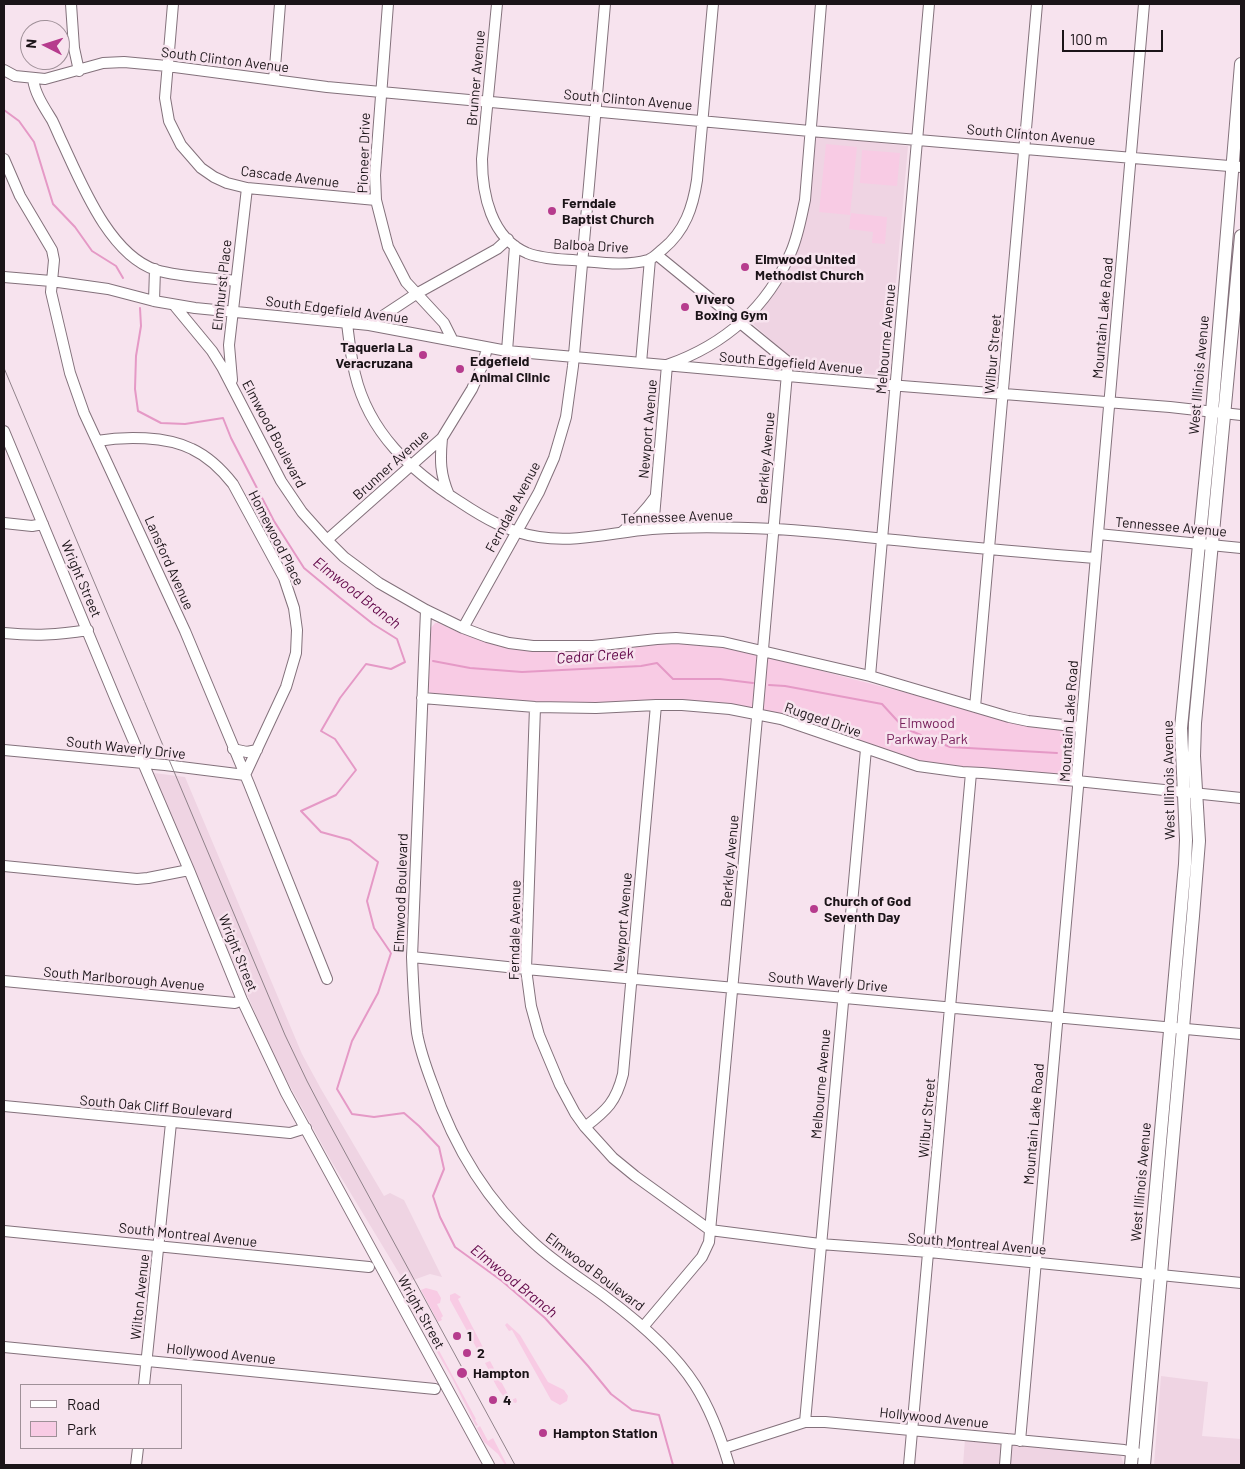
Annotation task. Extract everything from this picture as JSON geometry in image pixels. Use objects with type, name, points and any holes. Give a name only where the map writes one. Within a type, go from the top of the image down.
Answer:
[{"type":"main road","name":"West Illinois Avenue","points":[[1138,1459],[1148,1275],[1170,1028],[1198,841],[1194,740],[1212,545],[1222,288],[1237,166],[1241,64]]},
{"type":"main road","name":"West Illinois Avenue","points":[[1138,1459],[1161,1276],[1183,1029],[1187,915],[1181,728],[1199,544],[1237,290],[1241,236]]},
{"type":"main road","points":[[1222,288],[1237,290]]},
{"type":"main road","points":[[1187,667],[1200,668]]},
{"type":"main road","points":[[1159,1150],[1172,1152]]},
{"type":"street","points":[[71,4],[74,48],[79,71]]},
{"type":"street","name":"Cascade Avenue","points":[[172,4],[166,98],[169,121],[182,146],[201,168],[227,183],[247,188],[376,200]]},
{"type":"street","points":[[274,80],[280,4]]},
{"type":"street","name":"Pioneer Drive","points":[[388,4],[375,175],[376,200],[388,247],[406,282],[444,323],[453,341]]},
{"type":"street","name":"Brunner Avenue","points":[[497,4],[482,159],[482,178],[491,214],[498,227],[512,243]]},
{"type":"street","name":"Ferndale Avenue","points":[[464,628],[539,492],[554,458],[561,435],[569,399],[574,358],[605,4]]},
{"type":"street","points":[[713,4],[695,194],[689,215],[681,230],[672,242],[654,257],[788,362],[787,376]]},
{"type":"street","points":[[740,323],[765,297],[780,275],[799,227],[805,200],[821,4]]},
{"type":"street","name":"Melbourne Avenue","points":[[870,676],[929,4]]},
{"type":"street","name":"Wilbur Street","points":[[975,707],[1037,4]]},
{"type":"street","name":"Mountain Lake Road","points":[[1020,1441],[1144,4]]},
{"type":"street","name":"South Clinton Avenue","points":[[15,76],[45,79],[103,63],[114,62],[167,66],[381,92],[488,102],[1237,166]]},
{"type":"street","points":[[4,70],[15,76]]},
{"type":"street","points":[[4,80],[15,76]]},
{"type":"street","points":[[33,79],[39,98],[53,123],[81,184],[100,217],[124,250],[155,269],[169,273],[236,281]]},
{"type":"street","name":"Lansford Avenue","points":[[4,158],[20,196],[52,250],[54,260],[51,292],[70,373],[84,413],[184,631],[245,775],[327,979]]},
{"type":"street","name":"Elmhurst Place","points":[[233,386],[229,346],[247,188]]},
{"type":"street","points":[[369,325],[416,294],[497,249],[512,243],[507,351]]},
{"type":"street","name":"Balboa Drive","points":[[512,243],[527,252],[540,256],[582,261],[618,264],[639,262],[654,257]]},
{"type":"street","name":"Newport Avenue","points":[[641,363],[654,257]]},
{"type":"street","points":[[154,300],[155,269]]},
{"type":"street","name":"South Edgefield Avenue","points":[[4,277],[108,288],[174,305],[195,308],[369,325],[507,351],[1241,415]]},
{"type":"street","name":"Elmwood Boulevard","points":[[174,305],[212,351],[233,386],[281,481],[302,512],[327,540],[360,570],[426,610],[412,957],[417,1034],[424,1060],[449,1128],[475,1174],[501,1209],[534,1243],[558,1264],[608,1298],[669,1352],[695,1385],[710,1413],[729,1465]]},
{"type":"street","name":"Tennessee Avenue","points":[[346,323],[355,376],[365,402],[378,428],[397,452],[422,476],[450,496],[497,524],[517,532],[539,537],[586,538],[653,529],[773,529],[1095,558]]},
{"type":"street","name":"South Edgefield Avenue","points":[[667,365],[689,357],[714,343],[740,323]]},
{"type":"street","name":"Brunner Avenue","points":[[327,540],[442,438],[472,389],[483,364],[487,348]]},
{"type":"street","name":"Newport Avenue","points":[[653,529],[667,365]]},
{"type":"street","name":"Berkley Avenue","points":[[643,1327],[702,1257],[709,1242],[787,376]]},
{"type":"street","name":"Wright Street","points":[[4,431],[242,1000],[286,1093],[489,1465]]},
{"type":"street","name":"Homewood Place","points":[[97,440],[116,438],[177,443],[193,449],[208,459],[222,470],[233,484],[284,578],[294,608],[297,630],[296,653],[286,687],[245,775]]},
{"type":"street","points":[[442,438],[440,460],[444,483],[450,496]]},
{"type":"street","name":"Newport Avenue","points":[[621,532],[637,520],[657,495]]},
{"type":"street","points":[[4,523],[32,526],[43,524]]},
{"type":"street","name":"Tennessee Avenue","points":[[1098,534],[1241,548]]},
{"type":"street","points":[[426,610],[487,637],[533,646],[593,646],[676,638],[723,642],[870,676],[1028,721],[1081,727]]},
{"type":"street","points":[[4,633],[32,636],[88,630]]},
{"type":"street","name":"Rugged Drive","points":[[422,698],[535,707],[596,708],[656,704],[706,707],[781,719],[918,766],[971,773],[982,772],[1241,798]]},
{"type":"street","name":"Newport Avenue","points":[[585,1127],[602,1114],[612,1103],[619,1090],[623,1074],[656,704]]},
{"type":"street","name":"Ferndale Avenue","points":[[535,707],[526,969],[531,1006],[539,1035],[560,1085],[585,1127],[613,1158],[710,1230]]},
{"type":"street","points":[[234,749],[247,752],[257,750]]},
{"type":"street","name":"Melbourne Avenue","points":[[805,1422],[866,749]]},
{"type":"street","name":"South Waverly Drive","points":[[4,750],[245,775]]},
{"type":"street","name":"Wilbur Street","points":[[909,1465],[971,773]]},
{"type":"street","points":[[4,866],[137,879],[189,870]]},
{"type":"street","name":"South Waverly Drive","points":[[412,957],[1241,1034]]},
{"type":"street","name":"South Marlborough Avenue","points":[[4,982],[235,1003],[242,1000]]},
{"type":"street","name":"South Oak Cliff Boulevard","points":[[4,1106],[290,1133],[306,1128]]},
{"type":"street","name":"Wilton Avenue","points":[[144,1384],[171,1123]]},
{"type":"street","name":"South Montreal Avenue","points":[[710,1230],[820,1244],[929,1252],[1241,1283]]},
{"type":"street","name":"South Montreal Avenue","points":[[4,1231],[369,1267]]},
{"type":"street","name":"Hollywood Avenue","points":[[4,1346],[435,1389]]},
{"type":"street","name":"Hollywood Avenue","points":[[724,1448],[788,1426],[805,1422],[824,1422],[1006,1439],[1138,1459]]},
{"type":"street","points":[[1004,1465],[1006,1439]]},
{"type":"street","points":[[136,1465],[138,1449]]},
{"type":"shaded area","points":[[816,136],[908,146],[888,376],[803,369],[752,323],[771,298],[790,267],[803,232],[809,203]]},
{"type":"shaded area","points":[[154,773],[185,777],[302,1054],[384,1196],[390,1193],[404,1200],[442,1277],[430,1274],[405,1283],[330,1159],[273,1055]]},
{"type":"shaded area","points":[[1161,1376],[1208,1382],[1202,1436],[1241,1439],[1241,1465],[1154,1465]]},
{"type":"shaded area","points":[[965,1439],[1121,1456],[1124,1465],[963,1465]]},
{"type":"green space","points":[[826,144],[857,147],[850,215],[819,212]]},
{"type":"green space","points":[[862,150],[900,153],[897,186],[860,183]]},
{"type":"green space","points":[[851,213],[887,217],[885,244],[872,243],[873,232],[849,229]]},
{"type":"green space","name":"Elmwood Parkway Park","points":[[435,623],[487,642],[525,650],[538,651],[674,643],[710,645],[779,660],[1031,725],[1071,731],[1076,736],[1072,774],[1069,777],[948,767],[918,762],[775,714],[596,703],[510,702],[433,695],[428,689],[430,629]]},
{"type":"green space","points":[[426,1288],[437,1291],[441,1298],[440,1303],[437,1304],[443,1316],[442,1320],[438,1322],[421,1290]]},
{"type":"green space","points":[[455,1293],[461,1297],[458,1299],[487,1355],[482,1358],[450,1300],[450,1295]]},
{"type":"green space","points":[[414,1294],[431,1326],[424,1330],[409,1300]]},
{"type":"green space","points":[[507,1323],[520,1335],[548,1382],[564,1390],[568,1396],[567,1401],[560,1405],[551,1400],[512,1330],[509,1331],[505,1325]]},
{"type":"green space","points":[[429,1332],[478,1425],[476,1426],[452,1378],[426,1333]]},
{"type":"green space","points":[[490,1361],[511,1400],[516,1398],[516,1403],[505,1397],[497,1387],[485,1363]]},
{"type":"green space","points":[[480,1426],[488,1441],[493,1438],[507,1465],[484,1442],[477,1428]]},
{"type":"waterway","name":"Elmwood Branch","points":[[4,110],[19,121],[34,142],[53,204],[75,227],[92,251],[116,266],[123,278]]},
{"type":"waterway","name":"Elmwood Branch","points":[[140,308],[141,326],[136,356],[135,389],[138,411],[161,423],[185,424],[223,418],[231,438],[274,521],[304,568],[373,624],[397,639],[405,662],[391,669],[366,664],[340,698],[321,731],[335,739],[356,770],[336,795],[301,811],[321,832],[350,840],[378,862],[367,901],[374,928],[391,953],[378,993],[352,1041],[337,1089],[352,1114],[374,1117],[404,1113],[439,1147],[444,1169],[433,1196],[440,1217],[455,1247],[502,1281],[545,1318],[611,1394],[632,1410],[659,1415],[673,1465]]},
{"type":"waterway","name":"Cedar Creek","points":[[433,661],[470,668],[522,672],[641,666],[657,663],[673,679],[720,679],[753,683]]},
{"type":"waterway","name":"Cedar Creek","points":[[769,685],[785,686],[882,704],[904,728],[950,747],[1057,753]]},
{"type":"tram line","points":[[4,368],[285,1035],[329,1123],[515,1465]]},
{"type":"place","name":"Ferndale Baptist Church","points":[[552,211]]},
{"type":"place","name":"Elmwood United Methodist Church","points":[[745,267]]},
{"type":"place","name":"Vivero Boxing Gym","points":[[685,307]]},
{"type":"place","name":"Taqueria La Veracruzana","points":[[423,355]]},
{"type":"place","name":"Edgefield Animal Clinic","points":[[460,369]]},
{"type":"place","name":"Church of God Seventh Day","points":[[814,909]]},
{"type":"place","name":"1","points":[[457,1336]]},
{"type":"place","name":"2","points":[[467,1353]]},
{"type":"place","name":"Hampton","points":[[462,1373]]},
{"type":"place","name":"4","points":[[493,1400]]},
{"type":"place","name":"Hampton Station","points":[[543,1433]]}]
